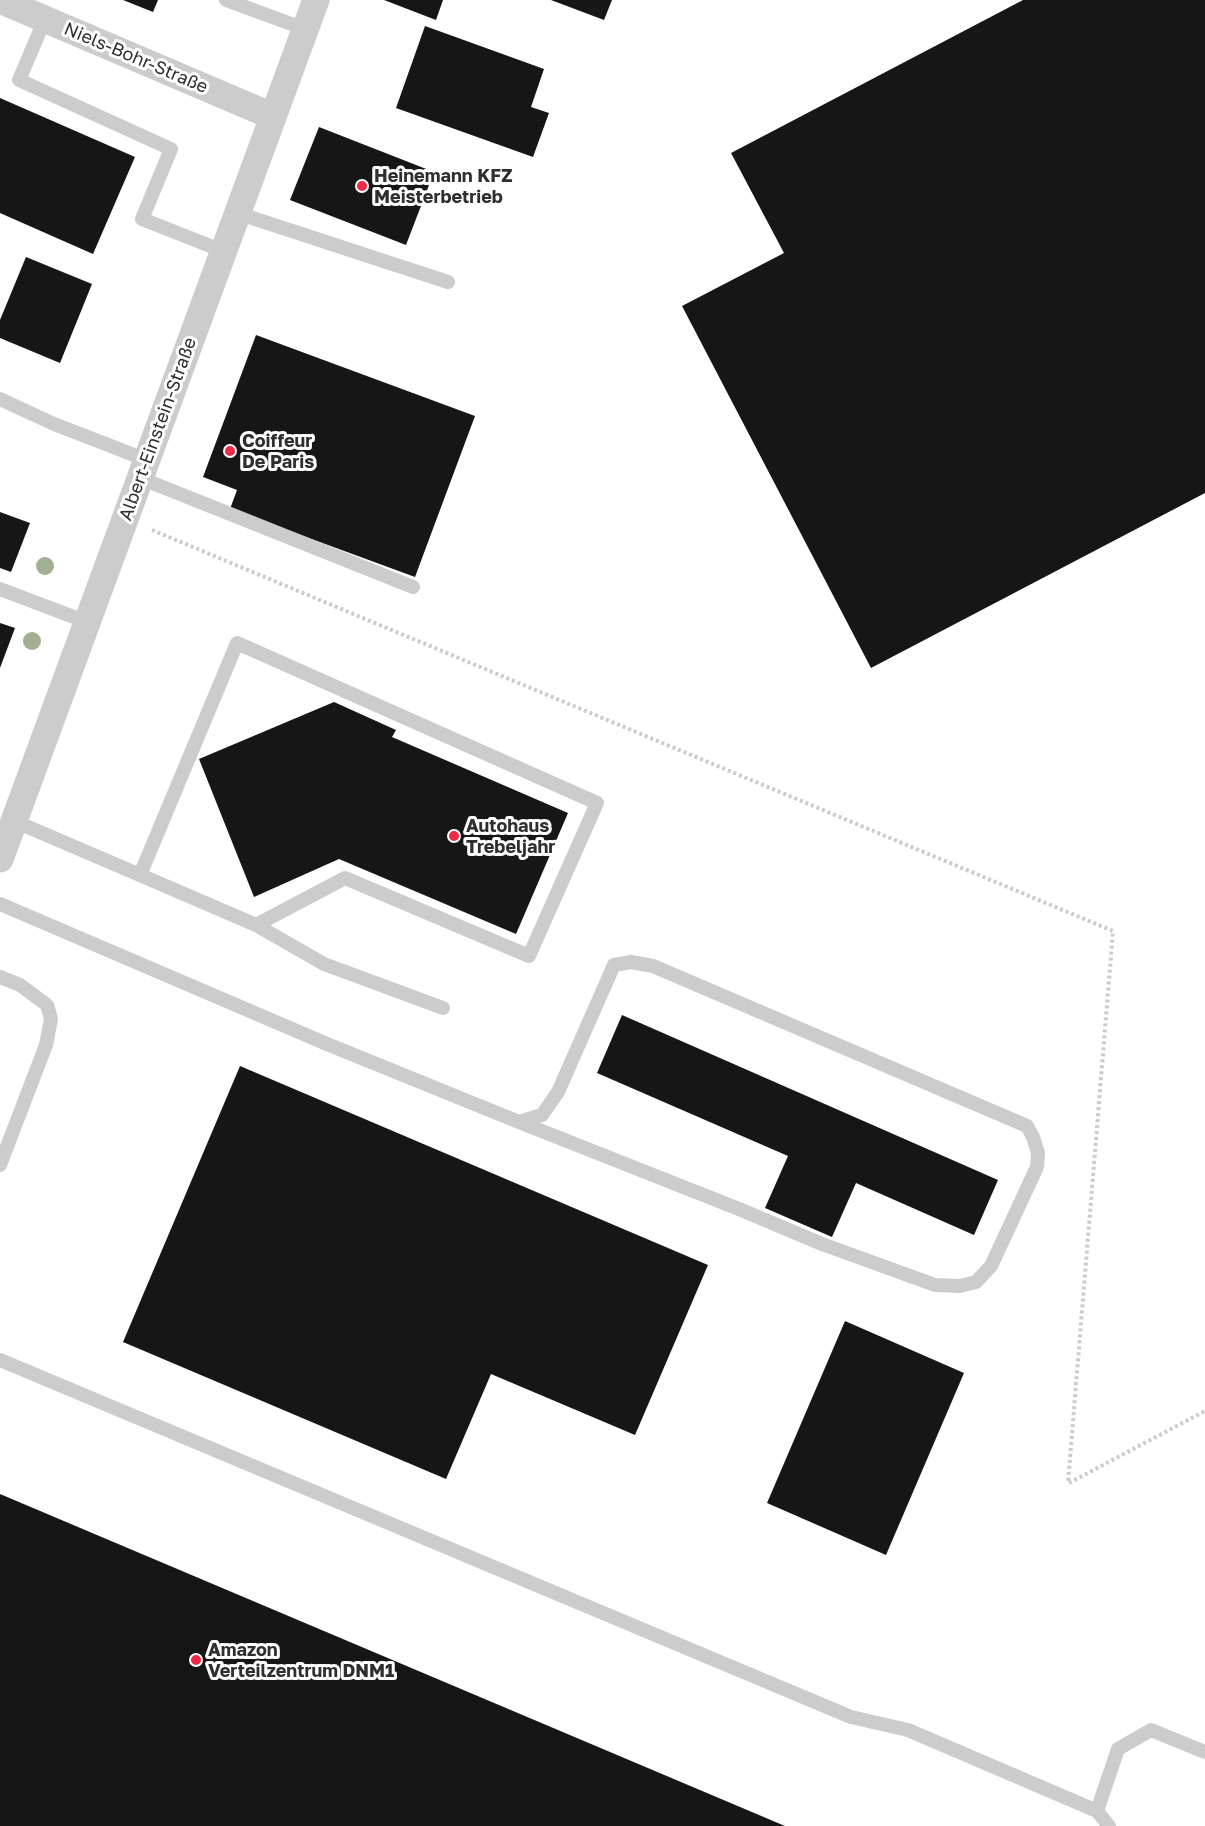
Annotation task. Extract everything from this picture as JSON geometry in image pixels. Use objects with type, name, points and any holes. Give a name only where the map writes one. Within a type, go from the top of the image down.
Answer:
[{"type":"street","name":"Niels-Bohr-Straße","points":[[0,0],[272,116]]},
{"type":"street","name":"Albert-Einstein-Straße","points":[[0,859],[316,0]]},
{"type":"lane","points":[[226,0],[305,29]]},
{"type":"lane","points":[[45,19],[19,80],[171,149],[142,219],[223,251]]},
{"type":"lane","points":[[237,213],[448,282]]},
{"type":"lane","points":[[0,399],[143,469],[413,587]]},
{"type":"lane","points":[[0,589],[87,622]]},
{"type":"lane","points":[[140,875],[237,643],[597,803],[529,956],[345,878],[256,925]]},
{"type":"lane","points":[[14,821],[256,925],[324,964],[443,1008]]},
{"type":"lane","points":[[0,904],[327,1044],[519,1122],[739,1209],[822,1244],[935,1285],[960,1287],[976,1282],[991,1266],[1037,1167],[1038,1153],[1034,1137],[1027,1126],[652,966],[631,962],[614,965],[558,1092],[542,1115],[519,1122]]},
{"type":"lane","points":[[0,977],[20,986],[47,1005],[51,1019],[46,1045],[0,1165]]},
{"type":"lane","points":[[0,1360],[840,1713],[908,1730],[1097,1811],[1109,1826]]},
{"type":"lane","points":[[1097,1811],[1118,1749],[1151,1730],[1205,1752]]},
{"type":"path","points":[[124,519],[1113,931],[1068,1483],[1205,1411]]},
{"type":"building","points":[[123,0],[158,0],[153,12]]},
{"type":"building","points":[[384,0],[443,0],[436,20]]},
{"type":"building","points":[[551,0],[612,0],[604,20]]},
{"type":"building","points":[[1023,0],[1205,0],[1205,493],[871,668],[682,306],[784,253],[731,153]]},
{"type":"building","points":[[425,26],[544,69],[531,107],[549,113],[533,157],[396,108]]},
{"type":"building","points":[[0,98],[135,157],[93,254],[0,213]]},
{"type":"building","name":"Heinemann KFZ Meisterbetrieb","points":[[319,127],[434,172],[406,245],[290,200]]},
{"type":"building","points":[[26,257],[92,284],[60,363],[0,338],[0,320]]},
{"type":"building","points":[[256,335],[475,416],[415,577],[230,509],[237,490],[203,477]]},
{"type":"building","points":[[0,512],[30,523],[11,572],[0,568]]},
{"type":"building","points":[[0,623],[15,628],[0,668]]},
{"type":"building","points":[[334,702],[396,730],[392,737],[568,813],[516,934],[339,859],[254,897],[199,759]]},
{"type":"building","points":[[622,1015],[998,1180],[974,1235],[856,1183],[832,1237],[765,1208],[788,1156],[597,1073]]},
{"type":"building","points":[[240,1066],[708,1265],[635,1435],[491,1374],[446,1479],[123,1342]]},
{"type":"building","points":[[845,1321],[964,1373],[886,1555],[767,1503]]},
{"type":"building","name":"Amazon Verteilzentrum DNM1","points":[[0,1494],[785,1826],[0,1826]]},
{"type":"place","name":"Heinemann KFZ Meisterbetrieb","points":[[362,186]]},
{"type":"place","name":"Coiffeur De Paris","points":[[230,451]]},
{"type":"place","name":"Autohaus Trebeljahr","points":[[454,836]]},
{"type":"place","name":"Amazon Verteilzentrum DNM1","points":[[196,1660]]}]
